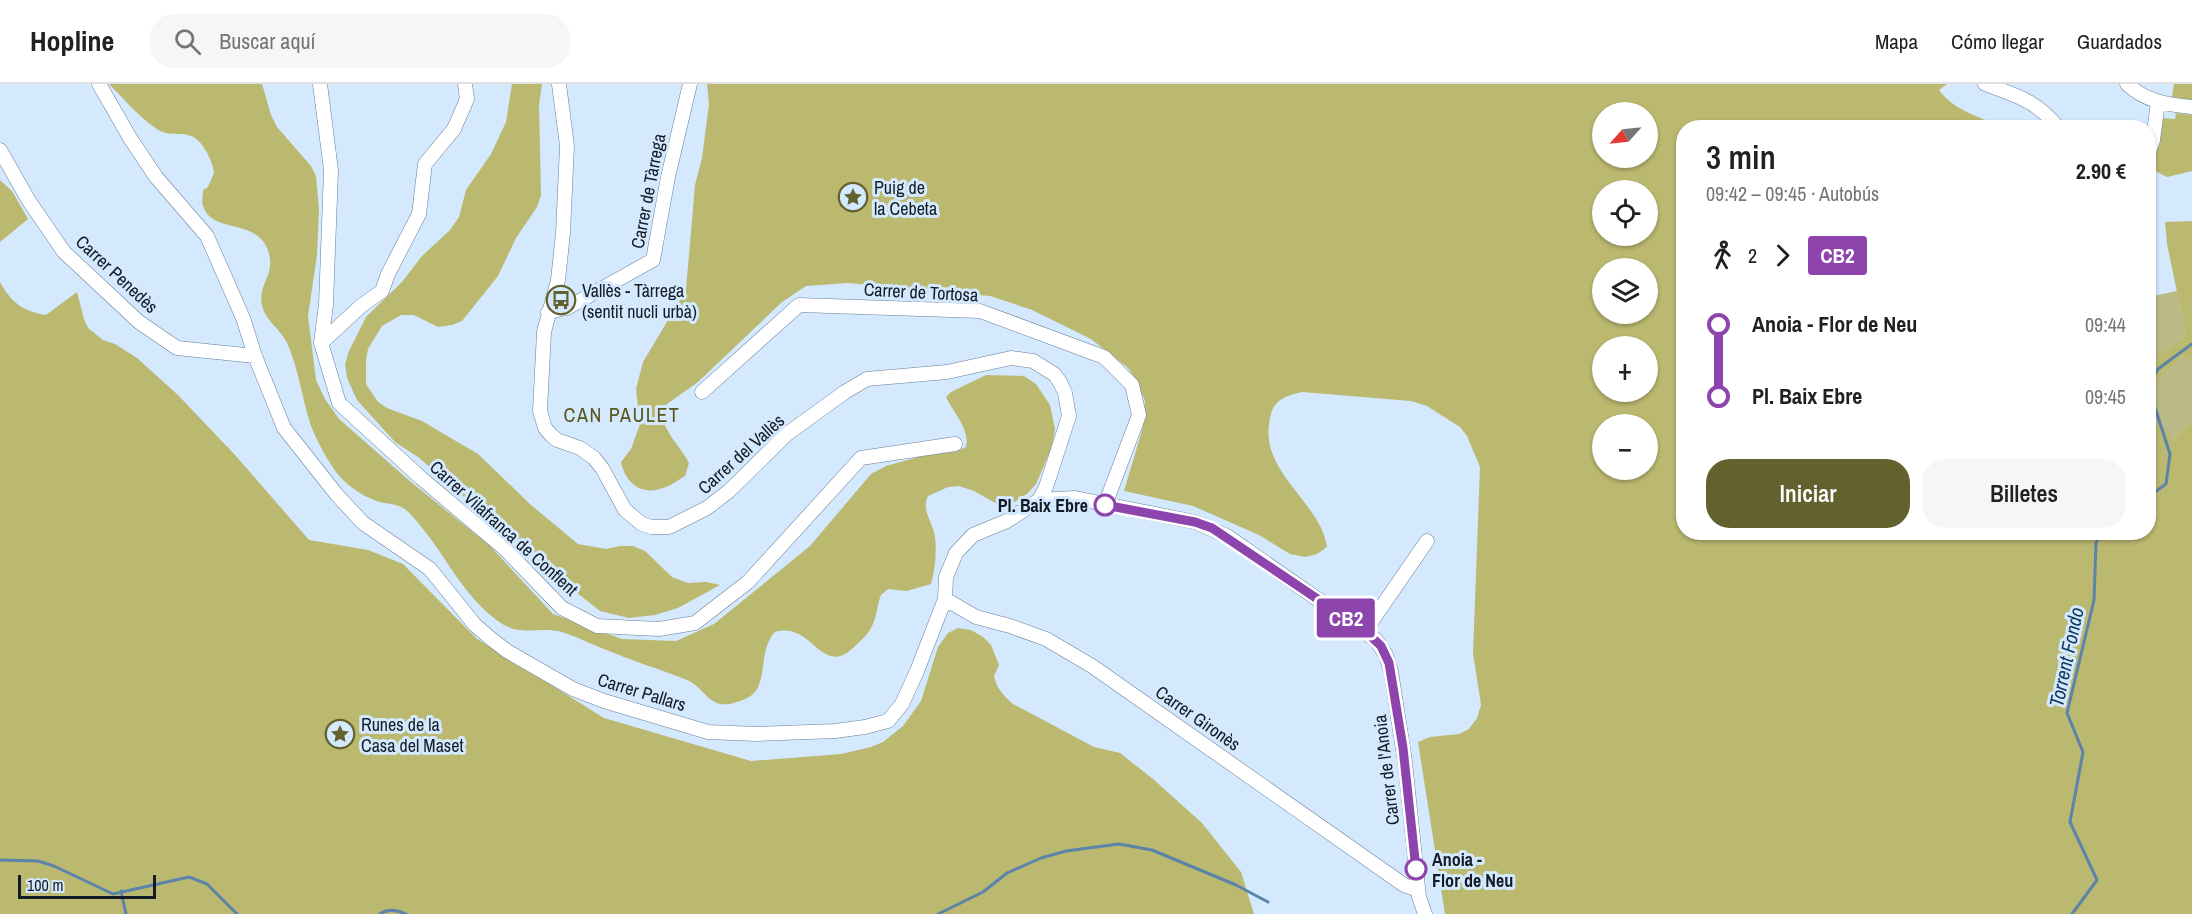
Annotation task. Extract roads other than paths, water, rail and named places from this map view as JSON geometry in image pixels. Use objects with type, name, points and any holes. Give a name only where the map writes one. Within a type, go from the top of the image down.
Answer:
[{"type":"street","name":"Carrer Pallars","points":[[99,84],[156,177],[207,236],[243,318],[255,356],[284,428],[337,495],[363,523],[430,569],[476,625],[490,638],[557,681],[604,700],[708,732],[757,734],[834,731],[888,722],[902,704],[945,598],[946,577],[956,553],[973,535],[1007,521],[1039,500]]},
{"type":"street","name":"Carrer Vilafranca de Conflent","points":[[321,84],[331,171],[326,305],[321,343],[339,403],[505,549],[562,608],[597,626],[659,629],[695,623],[748,582],[861,458],[955,444]]},
{"type":"street","points":[[321,343],[361,306],[382,291],[388,274],[419,214],[425,164],[454,129],[467,99],[465,84]]},
{"type":"street","name":"Carrer del Vallès","points":[[559,84],[567,146],[567,166],[559,271],[544,332],[540,411],[546,428],[557,440],[580,448],[594,458],[625,510],[633,518],[651,527],[669,527],[707,508],[729,491],[787,434],[858,383],[874,378],[947,372],[1001,359],[1022,358],[1054,374],[1065,393],[1069,416],[1053,471],[1039,500]]},
{"type":"street","name":"Carrer de Tàrrega","points":[[548,312],[567,308],[652,260],[668,177],[690,84]]},
{"type":"street","points":[[1985,84],[2035,105],[2047,113],[2052,120]]},
{"type":"street","points":[[2127,84],[2140,94],[2158,102],[2192,107]]},
{"type":"street","points":[[2154,120],[2158,102]]},
{"type":"street","name":"Carrer Penedès","points":[[0,150],[29,201],[64,252],[139,322],[177,348],[255,356]]},
{"type":"street","name":"Carrer de Tortosa","points":[[702,392],[799,305],[980,311],[1104,357],[1132,385],[1139,415],[1105,505]]},
{"type":"street","points":[[1053,471],[1059,485],[1074,498]]},
{"type":"street","name":"Carrer de l'Anoia","points":[[1039,500],[1074,498],[1195,522],[1212,528],[1365,631],[1381,646],[1391,671],[1406,772],[1418,888],[1425,914]]},
{"type":"street","points":[[1365,631],[1427,541]]},
{"type":"street","name":"Carrer Gironès","points":[[945,598],[976,617],[1046,639],[1092,666],[1404,885],[1418,888]]},
{"type":"waterway","name":"Torrent Fondo","points":[[2156,372],[2192,344]]},
{"type":"waterway","name":"Torrent Fondo","points":[[2156,411],[2170,454],[2166,484],[2156,491]]},
{"type":"waterway","name":"Torrent Fondo","points":[[2072,914],[2097,880],[2070,822],[2083,752],[2067,713],[2094,600],[2097,540]]},
{"type":"waterway","points":[[938,914],[983,892],[1007,873],[1041,858],[1066,851],[1119,844],[1152,850],[1236,885],[1268,902]]},
{"type":"waterway","points":[[0,860],[38,861],[54,866],[113,894],[189,877],[207,884],[237,914]]},
{"type":"waterway","points":[[121,891],[126,914]]},
{"type":"waterway","points":[[380,914],[393,910],[406,914]]},
{"type":"place","name":"Puig de la Cebeta","points":[[853,197]]},
{"type":"place","name":"Vallès - Tàrrega (sentit nucli urbà)","points":[[561,300]]},
{"type":"place","name":"Pl. Baix Ebre","points":[[1105,505]]},
{"type":"place","name":"Runes de la Casa del Maset","points":[[340,734]]},
{"type":"place","name":"Anoia - Flor de Neu","points":[[1416,869]]},
{"type":"district","name":"CAN PAULET","points":[[622,414]]}]
